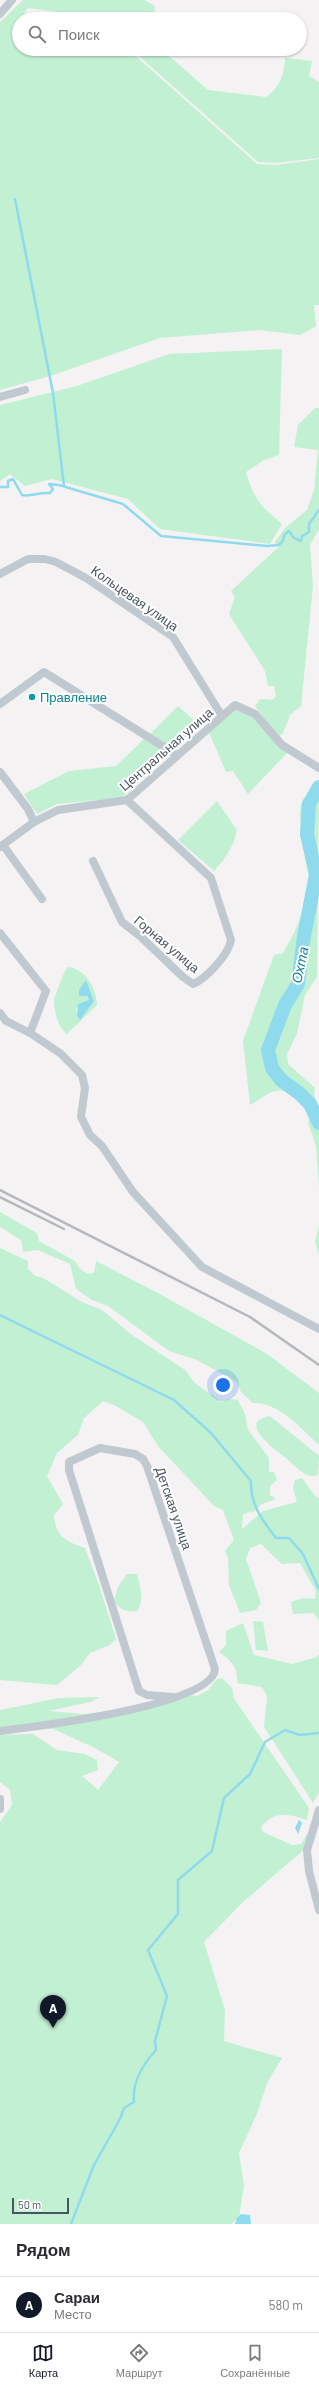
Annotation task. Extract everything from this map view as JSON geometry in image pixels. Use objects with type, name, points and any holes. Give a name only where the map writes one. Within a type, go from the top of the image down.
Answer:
[{"type":"street","points":[[0,14],[12,0]]},
{"type":"street","points":[[0,397],[25,390]]},
{"type":"street","name":"Кольцевая улица","points":[[0,574],[28,559],[45,559],[56,562],[86,578],[173,637],[222,716]]},
{"type":"street","points":[[0,704],[44,672],[177,756]]},
{"type":"street","name":"Центральная улица","points":[[1,846],[34,822],[58,810],[127,800],[235,705],[255,714],[282,745],[319,768]]},
{"type":"street","points":[[0,772],[28,809],[34,822]]},
{"type":"street","name":"Горная улица","points":[[93,861],[122,922],[140,936],[183,977],[193,984],[202,981],[230,948],[231,940],[210,878],[127,800]]},
{"type":"street","points":[[1,846],[42,899]]},
{"type":"street","points":[[0,933],[46,991],[30,1033]]},
{"type":"street","points":[[0,1013],[6,1021],[30,1033],[60,1053],[82,1076],[85,1088],[82,1116],[90,1135],[102,1146],[133,1192],[202,1267],[319,1329]]},
{"type":"street","name":"Детская улица","points":[[96,1448],[135,1454],[143,1459],[147,1466],[215,1669],[214,1674],[206,1683],[174,1697],[147,1695],[139,1691],[69,1470],[69,1462],[96,1448]]},
{"type":"street","points":[[0,1730],[69,1722],[122,1712],[174,1697]]},
{"type":"street","points":[[0,1799],[0,1809]]},
{"type":"street","points":[[319,1810],[307,1850],[309,1871],[319,1910]]},
{"type":"green space","points":[[23,0],[144,0],[155,6],[154,12],[57,12],[28,8],[25,12],[12,12],[12,56],[135,56],[257,164],[277,165],[319,159],[319,305],[314,305],[316,326],[300,335],[259,330],[160,338],[50,376],[0,390],[0,22]]},
{"type":"green space","points":[[139,56],[169,56],[208,90],[266,97],[278,85],[284,70],[285,58],[312,61],[309,76],[319,82],[319,158],[276,163],[258,162]]},
{"type":"green space","points":[[282,349],[279,455],[264,460],[246,472],[255,496],[263,507],[282,524],[270,544],[160,529],[128,499],[52,479],[25,486],[10,474],[0,481],[0,405],[77,386],[169,354]]},
{"type":"green space","points":[[315,408],[319,408],[319,509],[308,524],[309,531],[301,536],[301,540],[294,537],[289,530],[283,535],[283,541],[276,545],[275,542],[285,528],[307,510],[314,490],[318,450],[294,447],[298,425]]},
{"type":"green space","points":[[319,511],[319,529],[310,545],[313,586],[301,706],[290,715],[283,733],[279,737],[276,736],[255,706],[260,699],[272,700],[276,697],[274,686],[268,686],[265,671],[229,614],[235,597],[231,591],[284,542],[285,535],[289,532],[294,539],[302,542],[303,536],[310,531],[310,525]]},
{"type":"green space","points":[[178,706],[199,725],[173,749],[149,735]]},
{"type":"green space","points":[[234,708],[260,721],[288,752],[248,794],[233,771],[226,772],[208,730]]},
{"type":"green space","points":[[144,739],[167,753],[167,756],[121,798],[57,804],[37,814],[24,794],[69,771],[116,766]]},
{"type":"green space","points":[[319,785],[317,977],[305,995],[297,1034],[287,1054],[288,1064],[315,1088],[314,1095],[319,1107],[319,1188],[316,1146],[308,1122],[313,1111],[286,1091],[280,1090],[269,1093],[250,1105],[243,1041],[274,955],[283,953],[293,935],[305,905],[309,885],[309,875],[301,827],[300,809],[305,797]]},
{"type":"green space","points":[[217,801],[237,830],[234,841],[228,852],[214,871],[178,840]]},
{"type":"green space","points":[[68,967],[74,968],[84,975],[95,992],[97,1005],[67,1034],[61,1027],[57,1018],[54,999]],"holes":[[[86,980],[94,1001],[79,1019],[76,1009],[89,1000],[87,996],[79,996]]]},
{"type":"green space","points":[[0,1212],[37,1233],[39,1241],[75,1261],[79,1268],[88,1274],[94,1273],[96,1261],[156,1292],[267,1354],[319,1393],[319,1445],[289,1417],[280,1411],[271,1406],[253,1403],[241,1392],[237,1382],[197,1360],[169,1351],[108,1306],[92,1300],[76,1289],[70,1264],[38,1250],[23,1252],[21,1240],[0,1227]]},
{"type":"green space","points":[[319,1225],[319,1254],[315,1242]]},
{"type":"green space","points":[[0,1248],[28,1261],[28,1269],[35,1276],[43,1278],[82,1302],[102,1310],[132,1335],[185,1370],[195,1383],[222,1402],[229,1399],[238,1400],[245,1414],[248,1430],[269,1458],[269,1472],[274,1472],[277,1480],[270,1486],[270,1495],[276,1499],[262,1504],[252,1513],[251,1511],[243,1515],[242,1529],[263,1511],[297,1502],[293,1488],[295,1480],[302,1478],[315,1496],[319,1498],[319,1621],[314,1613],[293,1614],[291,1602],[302,1598],[315,1599],[316,1591],[300,1563],[282,1564],[261,1544],[250,1548],[246,1559],[261,1603],[256,1610],[240,1613],[229,1585],[228,1558],[225,1551],[234,1540],[223,1510],[214,1506],[158,1446],[143,1422],[116,1406],[103,1401],[84,1418],[78,1435],[57,1453],[47,1476],[63,1504],[54,1515],[59,1533],[72,1543],[85,1548],[99,1585],[116,1639],[110,1645],[90,1653],[81,1665],[57,1685],[0,1680]]},
{"type":"green space","points":[[270,1416],[319,1456],[318,1475],[311,1476],[305,1474],[262,1437],[257,1430],[256,1424],[260,1419]]},
{"type":"green space","points":[[127,1574],[137,1574],[141,1602],[137,1611],[124,1610],[114,1601],[118,1587]]},
{"type":"green space","points":[[253,1621],[263,1622],[268,1651],[256,1650]]},
{"type":"green space","points":[[243,1623],[254,1655],[292,1664],[317,1657],[319,1654],[319,1792],[313,1803],[264,1727],[267,1696],[262,1687],[237,1683],[233,1665],[219,1652],[226,1645],[226,1631]]},
{"type":"green space","points":[[222,1678],[232,1688],[233,1697],[309,1808],[307,1820],[282,1815],[272,1818],[261,1827],[263,1832],[292,1845],[301,1844],[307,1834],[309,1835],[305,1849],[243,1902],[204,1942],[225,2010],[224,2041],[282,2058],[268,2081],[256,2116],[239,2153],[244,2186],[239,2217],[231,2224],[0,2224],[0,1822],[12,1805],[10,1790],[0,1782],[0,1735],[33,1734],[57,1750],[85,1754],[97,1760],[98,1770],[82,1776],[98,1790],[119,1762],[95,1748],[53,1729],[0,1729],[0,1710],[59,1698],[100,1697],[90,1702],[49,1711],[82,1714],[113,1711],[182,1695],[197,1696],[208,1690],[217,1679]]},
{"type":"water","points":[[86,980],[94,1001],[80,1020],[77,1016],[78,1004],[89,1000],[87,996],[79,996],[79,990]]},
{"type":"water","points":[[299,1820],[302,1823],[298,1834],[295,1828]]},
{"type":"water","points":[[241,2214],[250,2215],[251,2224],[235,2224],[237,2218]]},
{"type":"waterway","points":[[15,199],[53,393],[64,486]]},
{"type":"waterway","points":[[0,487],[8,487],[8,481],[13,479],[22,495],[29,495],[50,493],[53,489],[49,484],[59,485],[123,504],[161,536],[267,546],[279,545],[283,541],[284,535],[289,531],[294,538],[301,541],[302,536],[309,532],[309,524],[319,510]]},
{"type":"waterway","name":"Охта","points":[[319,787],[309,804],[307,834],[316,875],[304,936],[298,984],[285,1005],[268,1050],[272,1068],[281,1080],[299,1093],[310,1104],[319,1123]]},
{"type":"waterway","points":[[0,1315],[174,1400],[211,1433],[251,1481],[251,1489],[255,1504],[266,1525],[276,1538],[289,1538],[303,1554],[319,1589]]},
{"type":"waterway","points":[[71,2224],[94,2165],[120,2119],[124,2108],[134,2102],[135,2088],[139,2074],[156,2050],[155,2041],[167,1996],[148,1950],[178,1914],[178,1880],[212,1851],[224,1798],[250,1774],[265,1742],[285,1730],[300,1735],[319,1733]]},
{"type":"railway","points":[[0,1190],[250,1317],[319,1365]]},
{"type":"railway","points":[[0,1197],[64,1229]]},
{"type":"place","name":"Правление","points":[[32,697]]},
{"type":"place","name":"Сараи","points":[[53,2028]]}]
